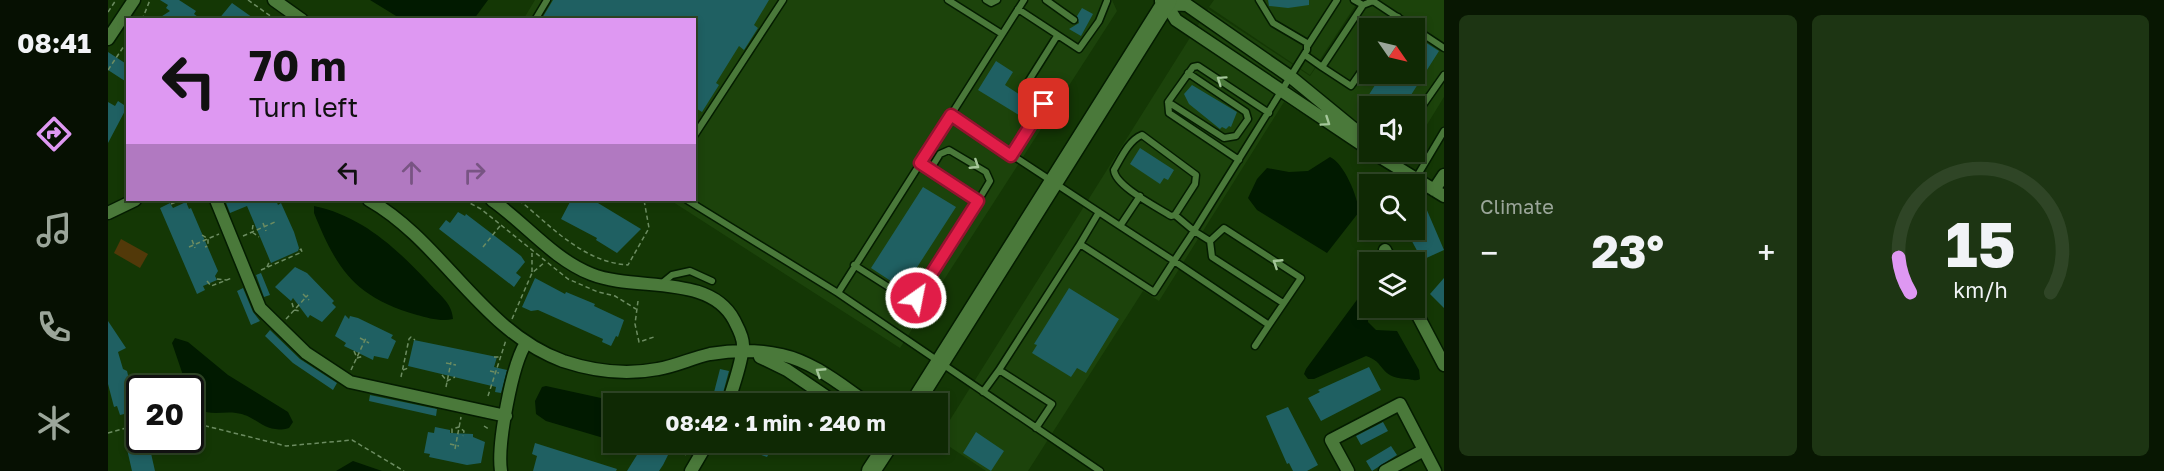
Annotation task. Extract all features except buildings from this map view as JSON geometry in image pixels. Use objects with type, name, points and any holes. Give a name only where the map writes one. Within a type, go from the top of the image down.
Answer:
[{"type":"main road","points":[[921,393],[1054,184],[1164,1]]},
{"type":"main road","points":[[871,471],[883,453]]},
{"type":"street","points":[[108,39],[134,0]]},
{"type":"street","points":[[274,0],[299,18]]},
{"type":"street","points":[[1164,1],[1187,5],[1292,78],[1359,133]]},
{"type":"street","points":[[1164,1],[1176,20],[1359,143]]},
{"type":"street","points":[[1396,162],[1411,174]]},
{"type":"street","points":[[1425,184],[1439,193],[1444,175]]},
{"type":"street","points":[[108,213],[133,201]]},
{"type":"street","points":[[216,201],[260,308],[306,353],[346,381],[506,416]]},
{"type":"street","points":[[370,201],[411,231],[495,318],[526,343],[572,364],[627,372],[668,367],[718,353],[767,353],[802,362],[851,393]]},
{"type":"street","points":[[493,201],[567,261],[586,272],[612,281],[701,291],[718,299],[731,315],[741,336],[741,352],[731,393]]},
{"type":"street","points":[[1421,318],[1440,344],[1444,365]]},
{"type":"street","points":[[501,471],[499,449],[518,358],[526,343]]},
{"type":"street","points":[[741,352],[771,361],[820,393]]},
{"type":"street","points":[[1348,471],[1331,440],[1400,404],[1435,471]]},
{"type":"street","points":[[1385,471],[1424,450]]},
{"type":"street","points":[[691,471],[702,453]]},
{"type":"lane","points":[[536,18],[547,0]]},
{"type":"lane","points":[[696,133],[783,0]]},
{"type":"lane","points":[[986,0],[991,3],[998,0]]},
{"type":"lane","points":[[838,293],[1024,0]]},
{"type":"lane","points":[[1046,0],[1074,20]]},
{"type":"lane","points":[[1018,9],[1079,49],[1093,32],[1107,0]]},
{"type":"lane","points":[[1258,0],[1273,23],[1308,45]]},
{"type":"lane","points":[[1080,244],[1154,292],[1292,78],[1308,45],[1337,0]]},
{"type":"lane","points":[[1354,0],[1363,5]]},
{"type":"lane","points":[[952,1],[1002,34]]},
{"type":"lane","points":[[1322,67],[1363,5],[1373,1],[1444,48]]},
{"type":"lane","points":[[1086,27],[1093,32]]},
{"type":"lane","points":[[1011,156],[1044,104],[1023,90],[1057,36]]},
{"type":"lane","points":[[1305,55],[1351,86],[1359,75]]},
{"type":"lane","points":[[1239,160],[1169,113],[1168,102],[1193,67],[1204,68],[1269,113]]},
{"type":"lane","points":[[1168,102],[1224,138],[1232,138],[1248,119],[1246,112],[1188,73]]},
{"type":"lane","points":[[1425,102],[1444,75]]},
{"type":"lane","points":[[951,115],[1269,325]]},
{"type":"lane","points":[[1418,174],[1444,131]]},
{"type":"lane","points":[[1175,215],[1195,184],[1196,175],[1142,135],[1136,138],[1114,170],[1118,181],[1171,216],[1175,215],[1210,241]]},
{"type":"lane","points":[[854,265],[909,300],[914,300],[990,182],[986,172],[949,150],[940,154],[930,170]]},
{"type":"lane","points":[[920,163],[978,201]]},
{"type":"lane","points":[[1120,226],[1140,196]]},
{"type":"lane","points":[[689,201],[838,293],[1100,471]]},
{"type":"lane","points":[[984,392],[1099,212]]},
{"type":"lane","points":[[1210,241],[1224,228],[1301,278],[1255,346]]},
{"type":"lane","points":[[1210,241],[1212,257],[1283,303]]},
{"type":"lane","points":[[658,286],[672,275],[690,271],[712,281]]},
{"type":"lane","points":[[999,370],[1052,404],[1036,428]]},
{"type":"path","points":[[108,12],[116,0]]},
{"type":"path","points":[[143,18],[150,0]]},
{"type":"path","points":[[248,0],[273,18]]},
{"type":"path","points":[[108,70],[126,43]]},
{"type":"path","points":[[177,206],[173,203],[178,201]]},
{"type":"path","points":[[520,201],[576,248],[594,258],[618,266],[628,265],[649,228],[644,201]]},
{"type":"path","points":[[483,247],[509,213]]},
{"type":"path","points":[[189,246],[208,238],[252,232],[275,222]]},
{"type":"path","points":[[263,223],[266,231]]},
{"type":"path","points":[[252,232],[253,225]]},
{"type":"path","points":[[252,232],[258,237]]},
{"type":"path","points":[[202,235],[208,238]]},
{"type":"path","points":[[205,247],[208,246],[208,238]]},
{"type":"path","points":[[192,240],[195,248]]},
{"type":"path","points":[[261,270],[302,252],[301,249],[298,251]]},
{"type":"path","points":[[532,251],[532,273]]},
{"type":"path","points":[[291,254],[292,258]]},
{"type":"path","points":[[267,268],[270,260]]},
{"type":"path","points":[[217,279],[222,277],[227,280]]},
{"type":"path","points":[[206,288],[232,278]]},
{"type":"path","points":[[207,280],[212,286]]},
{"type":"path","points":[[303,294],[309,300]]},
{"type":"path","points":[[278,328],[307,296]]},
{"type":"path","points":[[638,300],[635,324],[639,342],[654,337]]},
{"type":"path","points":[[292,303],[294,310]]},
{"type":"path","points":[[294,310],[301,311]]},
{"type":"path","points":[[401,377],[410,339],[411,337],[415,340]]},
{"type":"path","points":[[360,338],[369,343]]},
{"type":"path","points":[[346,381],[365,339]]},
{"type":"path","points":[[354,351],[357,358]]},
{"type":"path","points":[[406,352],[412,354]]},
{"type":"path","points":[[357,358],[364,356]]},
{"type":"path","points":[[494,357],[500,357]]},
{"type":"path","points":[[446,363],[456,366]]},
{"type":"path","points":[[446,387],[451,363]]},
{"type":"path","points":[[403,371],[408,368]]},
{"type":"path","points":[[490,371],[499,373]]},
{"type":"path","points":[[442,375],[447,381]]},
{"type":"path","points":[[447,381],[454,377]]},
{"type":"path","points":[[455,447],[463,407]]},
{"type":"path","points":[[204,426],[286,446],[352,441],[404,471]]},
{"type":"path","points":[[452,433],[452,429],[459,427]]},
{"type":"path","points":[[459,427],[464,431],[463,436]]},
{"type":"path","points":[[108,433],[126,428]]},
{"type":"path","points":[[450,444],[455,447],[459,446]]},
{"type":"shaded area","points":[[370,0],[488,0],[475,18],[399,18]]},
{"type":"shaded area","points":[[535,0],[1112,0],[1117,11],[900,348],[672,201],[696,201],[696,18],[524,18]]},
{"type":"shaded area","points":[[1214,0],[1359,0],[1310,75],[1209,7]]},
{"type":"shaded area","points":[[1362,0],[1444,0],[1444,97],[1425,128],[1425,96],[1359,96],[1359,150],[1284,102],[1159,301],[1143,291],[1028,471],[986,471],[948,446],[948,423],[1208,9],[1310,76]]},
{"type":"shaded area","points":[[1330,157],[1340,166],[1356,198],[1359,212],[1327,253],[1257,210],[1248,198],[1257,179],[1267,168],[1289,172],[1308,171]]},
{"type":"shaded area","points":[[1377,162],[1404,162],[1396,174]]},
{"type":"shaded area","points":[[314,206],[348,217],[391,246],[444,299],[453,319],[440,320],[417,315],[396,308],[363,290],[340,266],[322,233],[314,213]]},
{"type":"shaded area","points":[[121,239],[148,254],[140,268],[114,253]]},
{"type":"shaded area","points":[[1359,297],[1359,318],[1368,318],[1368,322],[1376,330],[1397,331],[1419,370],[1420,379],[1397,378],[1366,356],[1314,379],[1308,379],[1304,374]]},
{"type":"shaded area","points":[[175,338],[188,342],[228,375],[288,412],[293,422],[289,428],[273,429],[243,415],[204,411],[204,375],[183,375],[172,343]]},
{"type":"shaded area","points":[[542,387],[603,398],[603,438],[546,421],[536,414],[535,401]]},
{"type":"shaded area","points":[[353,461],[382,471],[336,471]]},
{"type":"route","points":[[916,298],[978,201],[920,163],[951,115],[1011,156],[1044,104]]}]
